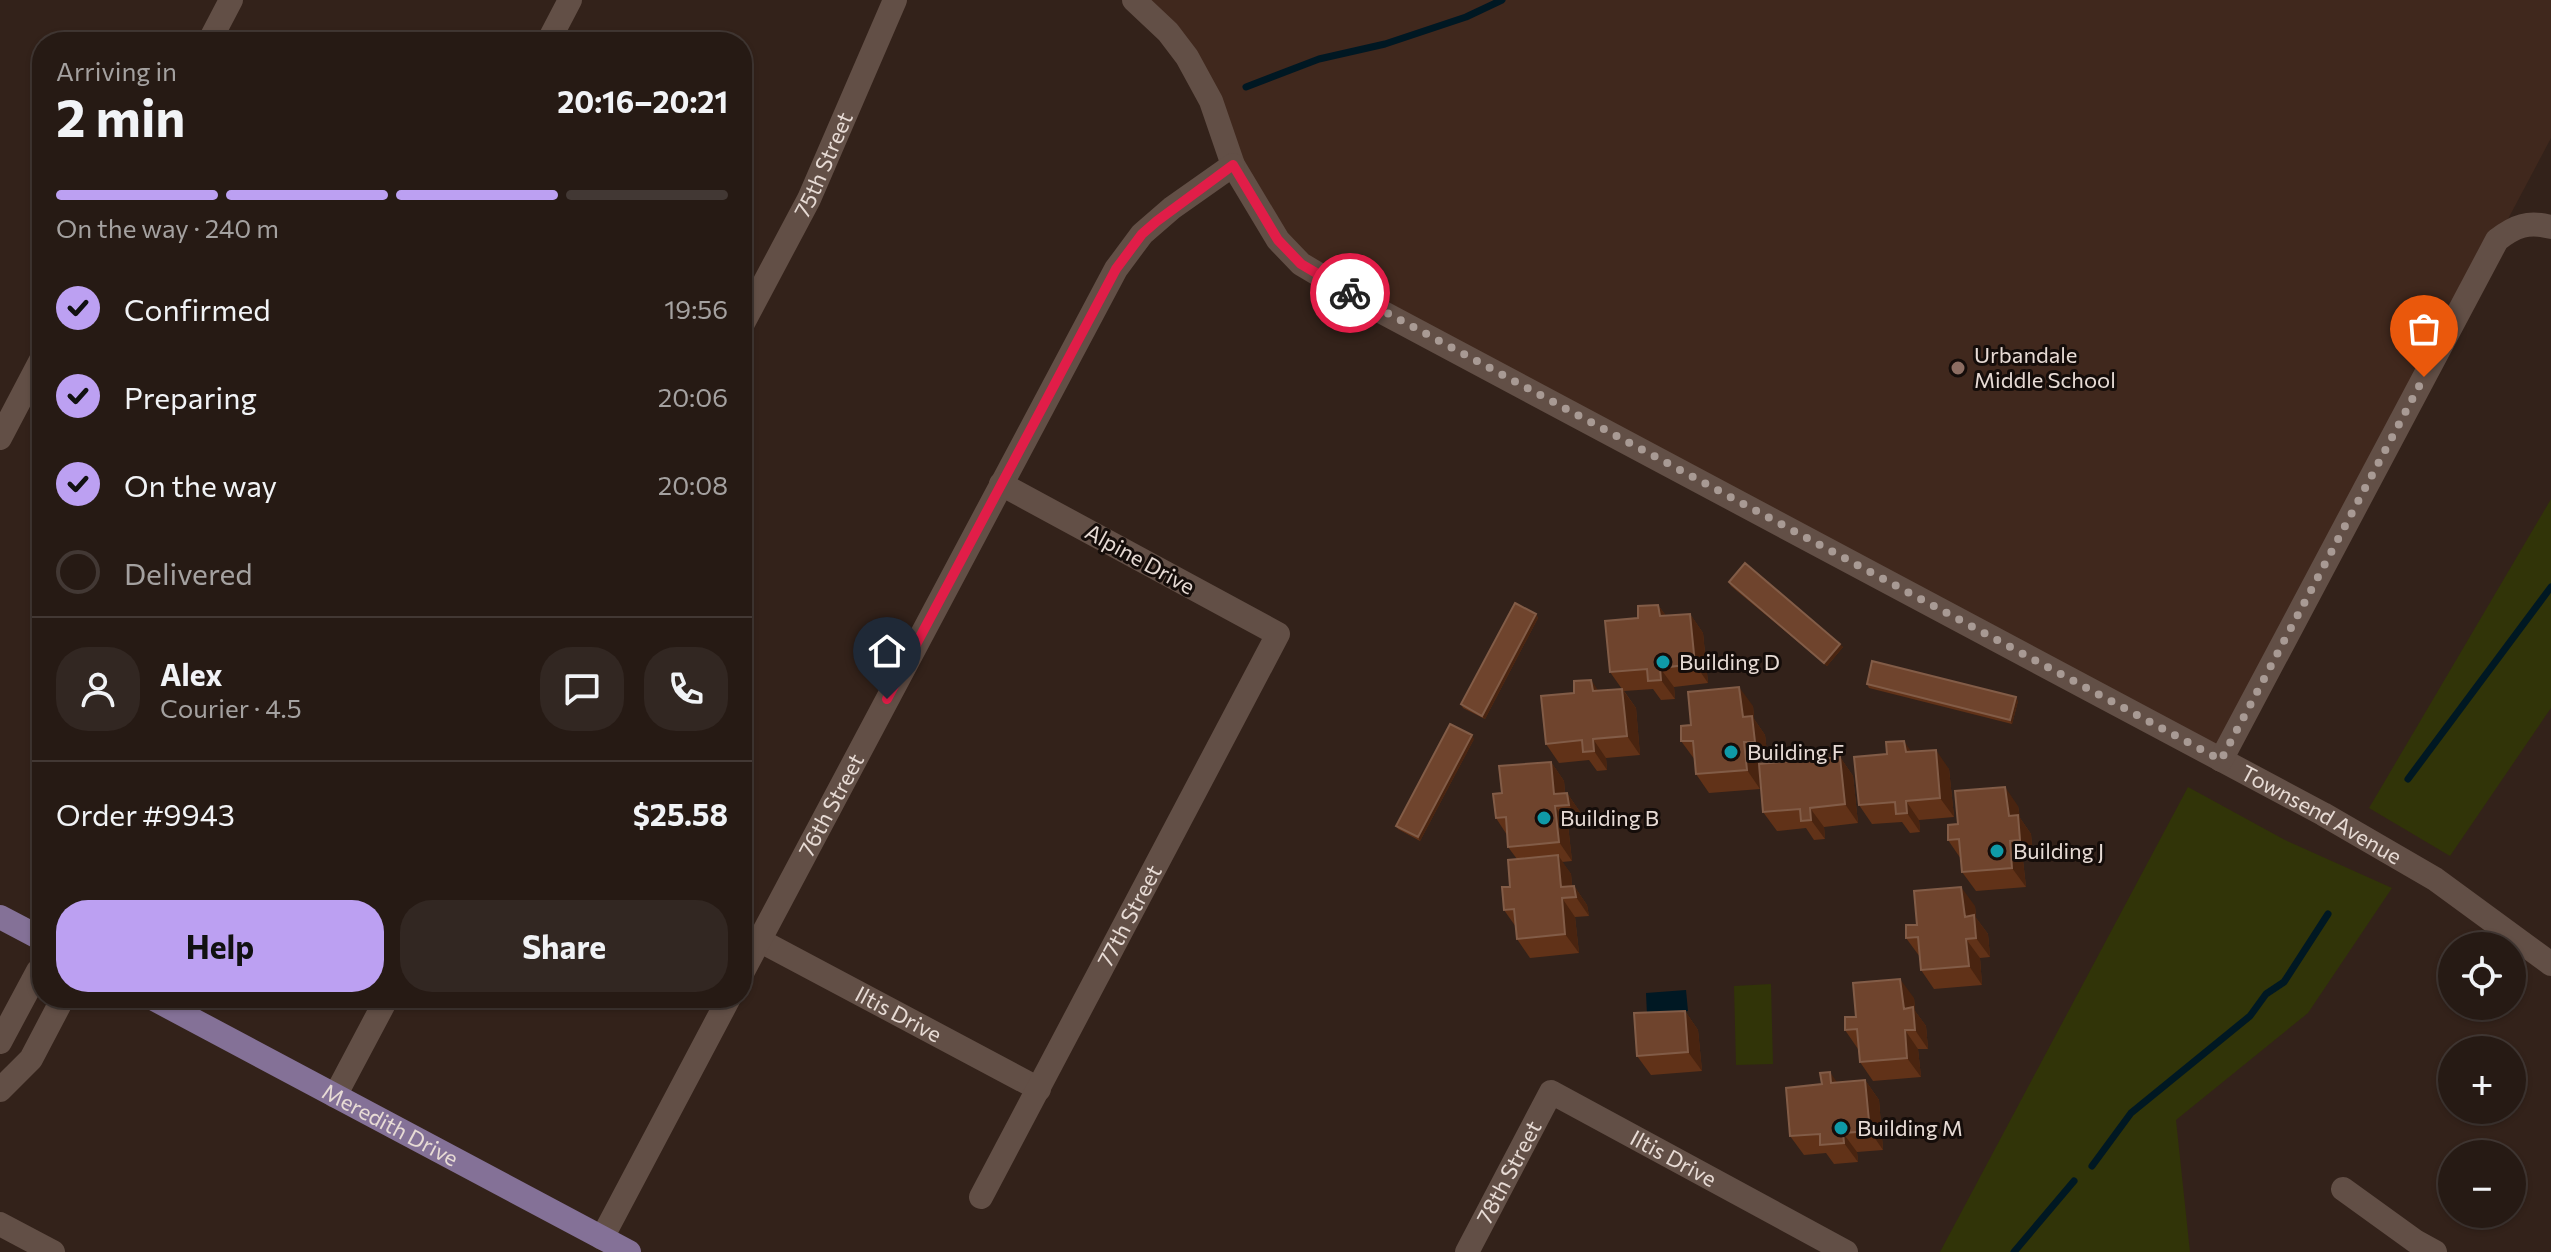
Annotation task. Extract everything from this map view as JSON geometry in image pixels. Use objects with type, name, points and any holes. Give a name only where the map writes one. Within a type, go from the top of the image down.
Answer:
[{"type":"main road","points":[[0,917],[32,934]]},
{"type":"main road","name":"Meredith Drive","points":[[171,1008],[629,1252]]},
{"type":"street","points":[[214,32],[231,0]]},
{"type":"street","points":[[553,32],[570,0]]},
{"type":"street","name":"75th Street","points":[[752,306],[809,199],[895,0]]},
{"type":"street","name":"Townsend Avenue","points":[[1134,0],[1168,32],[1187,57],[1211,101],[1233,165],[1278,240],[1301,264],[2323,814],[2435,879],[2551,964]]},
{"type":"street","name":"76th Street","points":[[752,954],[1116,269],[1142,234],[1233,165]]},
{"type":"street","points":[[2221,760],[2497,240],[2513,227],[2534,222],[2551,227]]},
{"type":"street","points":[[0,438],[32,377]]},
{"type":"street","name":"Alpine Drive","points":[[1001,484],[1278,634]]},
{"type":"street","name":"77th Street","points":[[981,1197],[1278,634]]},
{"type":"street","name":"Iltis Drive","points":[[759,940],[1039,1089]]},
{"type":"street","points":[[0,1042],[32,982]]},
{"type":"street","points":[[0,1090],[31,1059],[58,1008]]},
{"type":"street","points":[[335,1096],[382,1008]]},
{"type":"street","points":[[602,1238],[724,1008]]},
{"type":"street","name":"Iltis Drive","points":[[1551,1092],[1846,1252]]},
{"type":"street","name":"78th Street","points":[[1467,1252],[1551,1092]]},
{"type":"street","points":[[2343,1189],[2435,1252]]},
{"type":"street","points":[[0,1224],[53,1252]]},
{"type":"shaded area","name":"Urbandale Middle School","points":[[1134,0],[2551,0],[2551,138],[2221,760],[1301,264],[1211,101]]},
{"type":"green space","points":[[2551,499],[2551,708],[2450,856],[2369,808]]},
{"type":"green space","points":[[2188,787],[2285,840],[2392,888],[2308,1013],[2176,1120],[2190,1252],[1940,1252]]},
{"type":"green space","points":[[1771,984],[1773,1064],[1736,1065],[1734,986]]},
{"type":"water","points":[[1686,990],[1688,1011],[1647,1015],[1646,993]]},
{"type":"building","points":[[1745,563],[1840,644],[1824,663],[1729,582]]},
{"type":"building","points":[[1515,603],[1536,614],[1482,716],[1461,704]]},
{"type":"building","points":[[1658,605],[1660,616],[1690,614],[1695,664],[1660,668],[1661,680],[1648,681],[1647,669],[1610,672],[1605,621],[1638,618],[1638,606]]},
{"type":"building","points":[[1872,661],[2016,697],[2010,720],[1867,684]]},
{"type":"building","points":[[1591,680],[1593,691],[1622,689],[1627,736],[1593,739],[1594,751],[1583,752],[1582,740],[1546,744],[1541,696],[1574,693],[1574,681]]},
{"type":"building","name":"Building F","points":[[1739,687],[1743,717],[1752,716],[1755,742],[1744,742],[1747,770],[1696,774],[1693,741],[1681,741],[1681,726],[1691,725],[1688,692]]},
{"type":"building","points":[[1450,724],[1472,735],[1418,837],[1396,826]]},
{"type":"building","points":[[1904,741],[1906,752],[1936,750],[1940,798],[1906,801],[1907,813],[1896,814],[1895,802],[1859,805],[1854,757],[1887,754],[1886,742]]},
{"type":"building","points":[[1808,748],[1810,760],[1840,757],[1845,804],[1810,808],[1811,820],[1801,821],[1800,809],[1763,812],[1759,764],[1792,761],[1791,749]]},
{"type":"building","name":"Building B","points":[[1551,762],[1554,794],[1567,793],[1569,805],[1555,806],[1559,842],[1508,847],[1506,817],[1496,818],[1493,794],[1502,793],[1499,766]]},
{"type":"building","name":"Building J","points":[[2005,787],[2009,816],[2018,815],[2020,840],[2010,841],[2012,868],[1962,872],[1959,839],[1948,840],[1948,825],[1958,824],[1955,791]]},
{"type":"building","points":[[1558,855],[1561,887],[1574,886],[1576,897],[1562,898],[1565,934],[1517,939],[1514,909],[1504,910],[1502,887],[1510,887],[1508,860]]},
{"type":"building","points":[[1961,887],[1965,917],[1974,915],[1976,938],[1966,939],[1969,966],[1921,970],[1918,937],[1906,938],[1906,925],[1917,925],[1914,891]]},
{"type":"building","points":[[1900,979],[1904,1009],[1913,1007],[1915,1030],[1905,1030],[1907,1058],[1860,1062],[1857,1029],[1845,1030],[1845,1017],[1856,1017],[1853,983]]},
{"type":"building","points":[[1685,1011],[1688,1052],[1637,1056],[1634,1013]]},
{"type":"building","points":[[1830,1072],[1831,1083],[1865,1080],[1870,1131],[1843,1133],[1844,1143],[1820,1145],[1820,1134],[1790,1136],[1786,1088],[1822,1084],[1820,1073]]},
{"type":"waterway","points":[[1246,87],[1319,59],[1385,44],[1466,17],[1502,0]]},
{"type":"waterway","points":[[2408,779],[2551,587]]},
{"type":"waterway","points":[[2092,1166],[2131,1113],[2250,1016],[2266,994],[2284,982],[2328,914]]},
{"type":"waterway","points":[[2014,1252],[2074,1181]]},
{"type":"way so far","points":[[1350,293],[2221,760],[2424,377]]},
{"type":"place","name":"Urbandale Middle School","points":[[1958,368]]},
{"type":"place","name":"Building D","points":[[1663,662]]},
{"type":"place","name":"Building F","points":[[1731,752]]},
{"type":"place","name":"Building B","points":[[1544,818]]},
{"type":"place","name":"Building J","points":[[1997,851]]},
{"type":"place","name":"Building M","points":[[1841,1128]]},
{"type":"route","points":[[887,699],[1116,269],[1142,234],[1172,208],[1233,165],[1278,240],[1301,264],[1350,293]]}]
